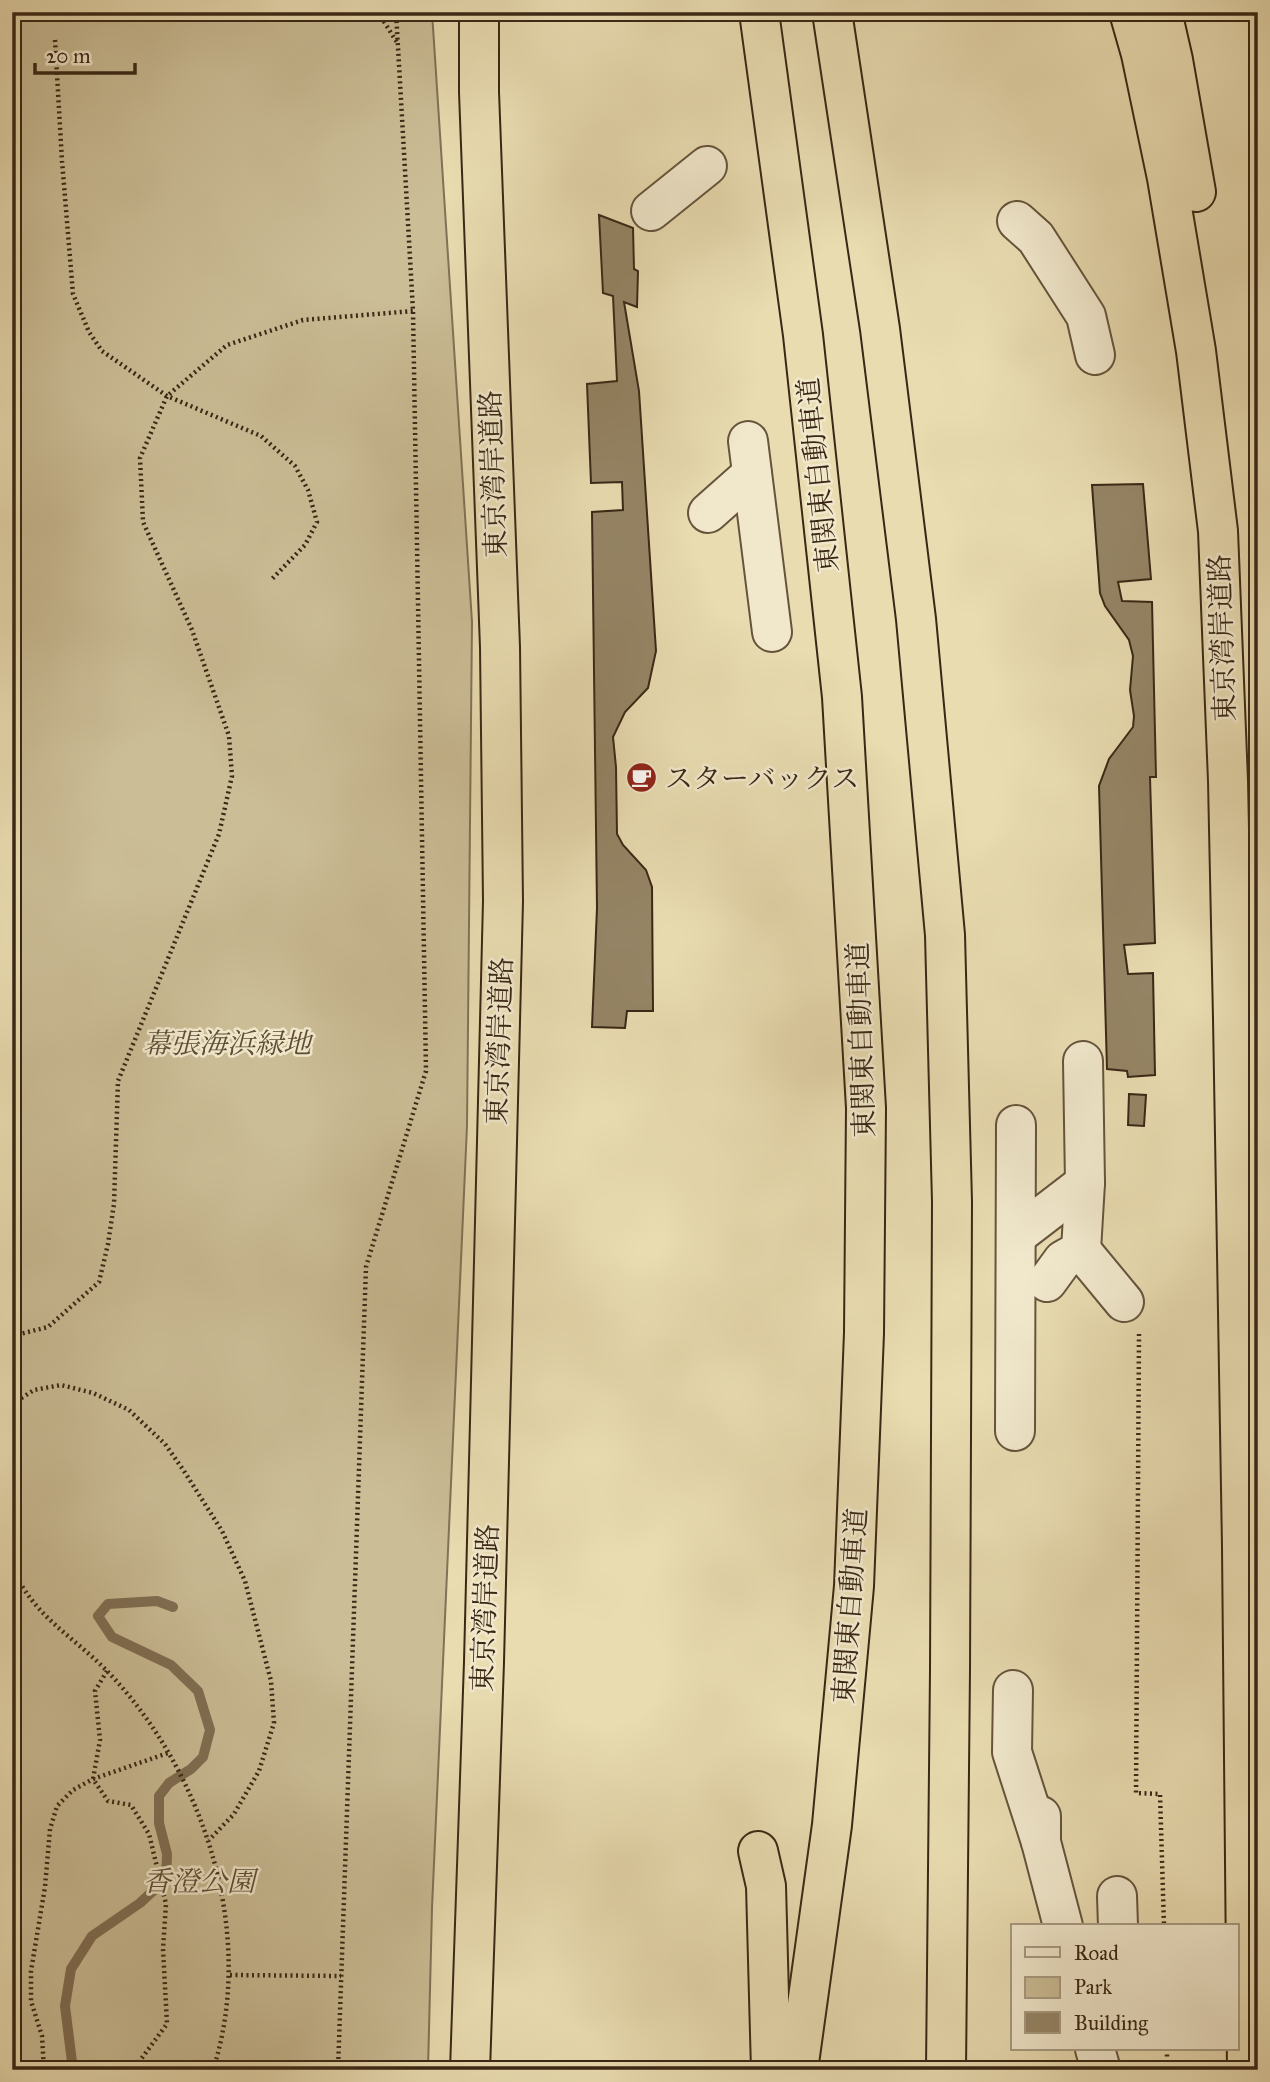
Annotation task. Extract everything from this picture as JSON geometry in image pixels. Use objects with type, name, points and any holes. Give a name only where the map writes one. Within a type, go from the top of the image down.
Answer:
[{"type":"highway","name":"東京湾岸道路","points":[[470,2070],[484,1662],[503,901],[500,647],[479,92],[479,12]]},
{"type":"highway","name":"東関東自動車道","points":[[759,12],[803,335],[842,696],[866,1108],[864,1333],[854,1586],[832,1825],[797,2070]]},
{"type":"highway","points":[[832,12],[880,329],[916,619],[945,935],[952,1202],[946,2070]]},
{"type":"highway","name":"東京湾岸道路","points":[[1129,12],[1141,54],[1167,178],[1196,351],[1218,530],[1228,781],[1234,1059],[1247,2070]]},
{"type":"highway","points":[[1162,12],[1200,216],[1224,432],[1218,530]]},
{"type":"highway","points":[[758,1851],[766,1886],[771,2070]]},
{"type":"lane","points":[[651,211],[707,166]]},
{"type":"lane","points":[[1017,221],[1036,238],[1086,316],[1094,355]]},
{"type":"lane","points":[[708,513],[750,458],[772,632]]},
{"type":"lane","points":[[1083,1061],[1085,1183],[1081,1250],[1132,1312]]},
{"type":"lane","points":[[1015,1431],[1016,1125]]},
{"type":"lane","points":[[1016,1236],[1085,1183]]},
{"type":"lane","points":[[1047,1282],[1063,1260],[1081,1250]]},
{"type":"lane","points":[[1013,1690],[1012,1752],[1041,1828],[1063,1924]]},
{"type":"lane","points":[[1095,2050],[1101,2070]]},
{"type":"lane","points":[[1117,2070],[1118,2050]]},
{"type":"path","points":[[378,12],[398,45]]},
{"type":"path","points":[[338,2070],[366,1267],[426,1071],[413,311],[396,12]]},
{"type":"path","points":[[55,40],[73,294],[89,331],[102,351],[167,396],[261,436],[295,466],[308,491],[317,522],[305,545],[271,580]]},
{"type":"path","points":[[12,1336],[48,1326],[99,1282],[114,1204],[118,1081],[219,834],[232,776],[229,736],[191,631],[143,522],[140,458],[167,396],[227,345],[303,320],[413,311]]},
{"type":"path","points":[[1132,1312],[1136,1793],[1160,1794],[1164,1924]]},
{"type":"path","points":[[12,1404],[34,1390],[61,1385],[93,1393],[129,1410],[164,1444],[184,1471],[222,1531],[246,1581],[271,1681],[274,1723],[259,1771],[234,1814],[209,1840]]},
{"type":"path","points":[[12,1567],[22,1589],[51,1623],[107,1671],[150,1722],[204,1823],[229,1945],[227,2010],[213,2070]]},
{"type":"path","points":[[107,1671],[95,1691],[100,1740],[93,1779],[108,1801],[131,1805],[149,1834],[166,1905],[163,1949],[167,2024],[133,2070]]},
{"type":"path","points":[[44,2070],[42,2036],[31,2001],[31,1971],[45,1887],[50,1829],[57,1806],[73,1790],[93,1779],[168,1753]]},
{"type":"path","points":[[230,1975],[341,1976]]},
{"type":"path","points":[[1167,2050],[1167,2070]]},
{"type":"green space","name":"幕張海浜緑地","points":[[12,12],[432,12],[472,622],[467,1126],[432,1908],[428,2070],[12,2070]]},
{"type":"building","points":[[599,215],[633,228],[634,269],[638,271],[637,307],[624,302],[639,391],[656,651],[648,688],[625,712],[613,737],[617,834],[623,845],[646,870],[652,887],[653,1011],[627,1011],[625,1028],[592,1027],[597,908],[592,512],[623,510],[622,482],[591,483],[587,384],[617,381],[613,296],[603,293]]},
{"type":"building","points":[[1143,484],[1151,579],[1118,582],[1122,601],[1152,602],[1156,777],[1150,777],[1155,943],[1124,945],[1128,974],[1153,973],[1155,1075],[1128,1077],[1127,1071],[1107,1069],[1099,786],[1109,759],[1133,727],[1130,690],[1133,656],[1129,640],[1105,606],[1100,593],[1092,485]]},
{"type":"building","points":[[1129,1094],[1146,1095],[1144,1126],[1128,1125]]},
{"type":"waterway","points":[[73,2070],[65,2006],[71,1969],[92,1936],[140,1903],[166,1879],[167,1854],[159,1823],[159,1796],[169,1783],[191,1769],[203,1757],[210,1730],[198,1691],[171,1665],[112,1637],[98,1616],[108,1604],[157,1601],[173,1607]]},
{"type":"place","name":"スターバックス","points":[[642,778]]},
{"type":"park label","name":"香澄公園","points":[[199,1881]]}]
